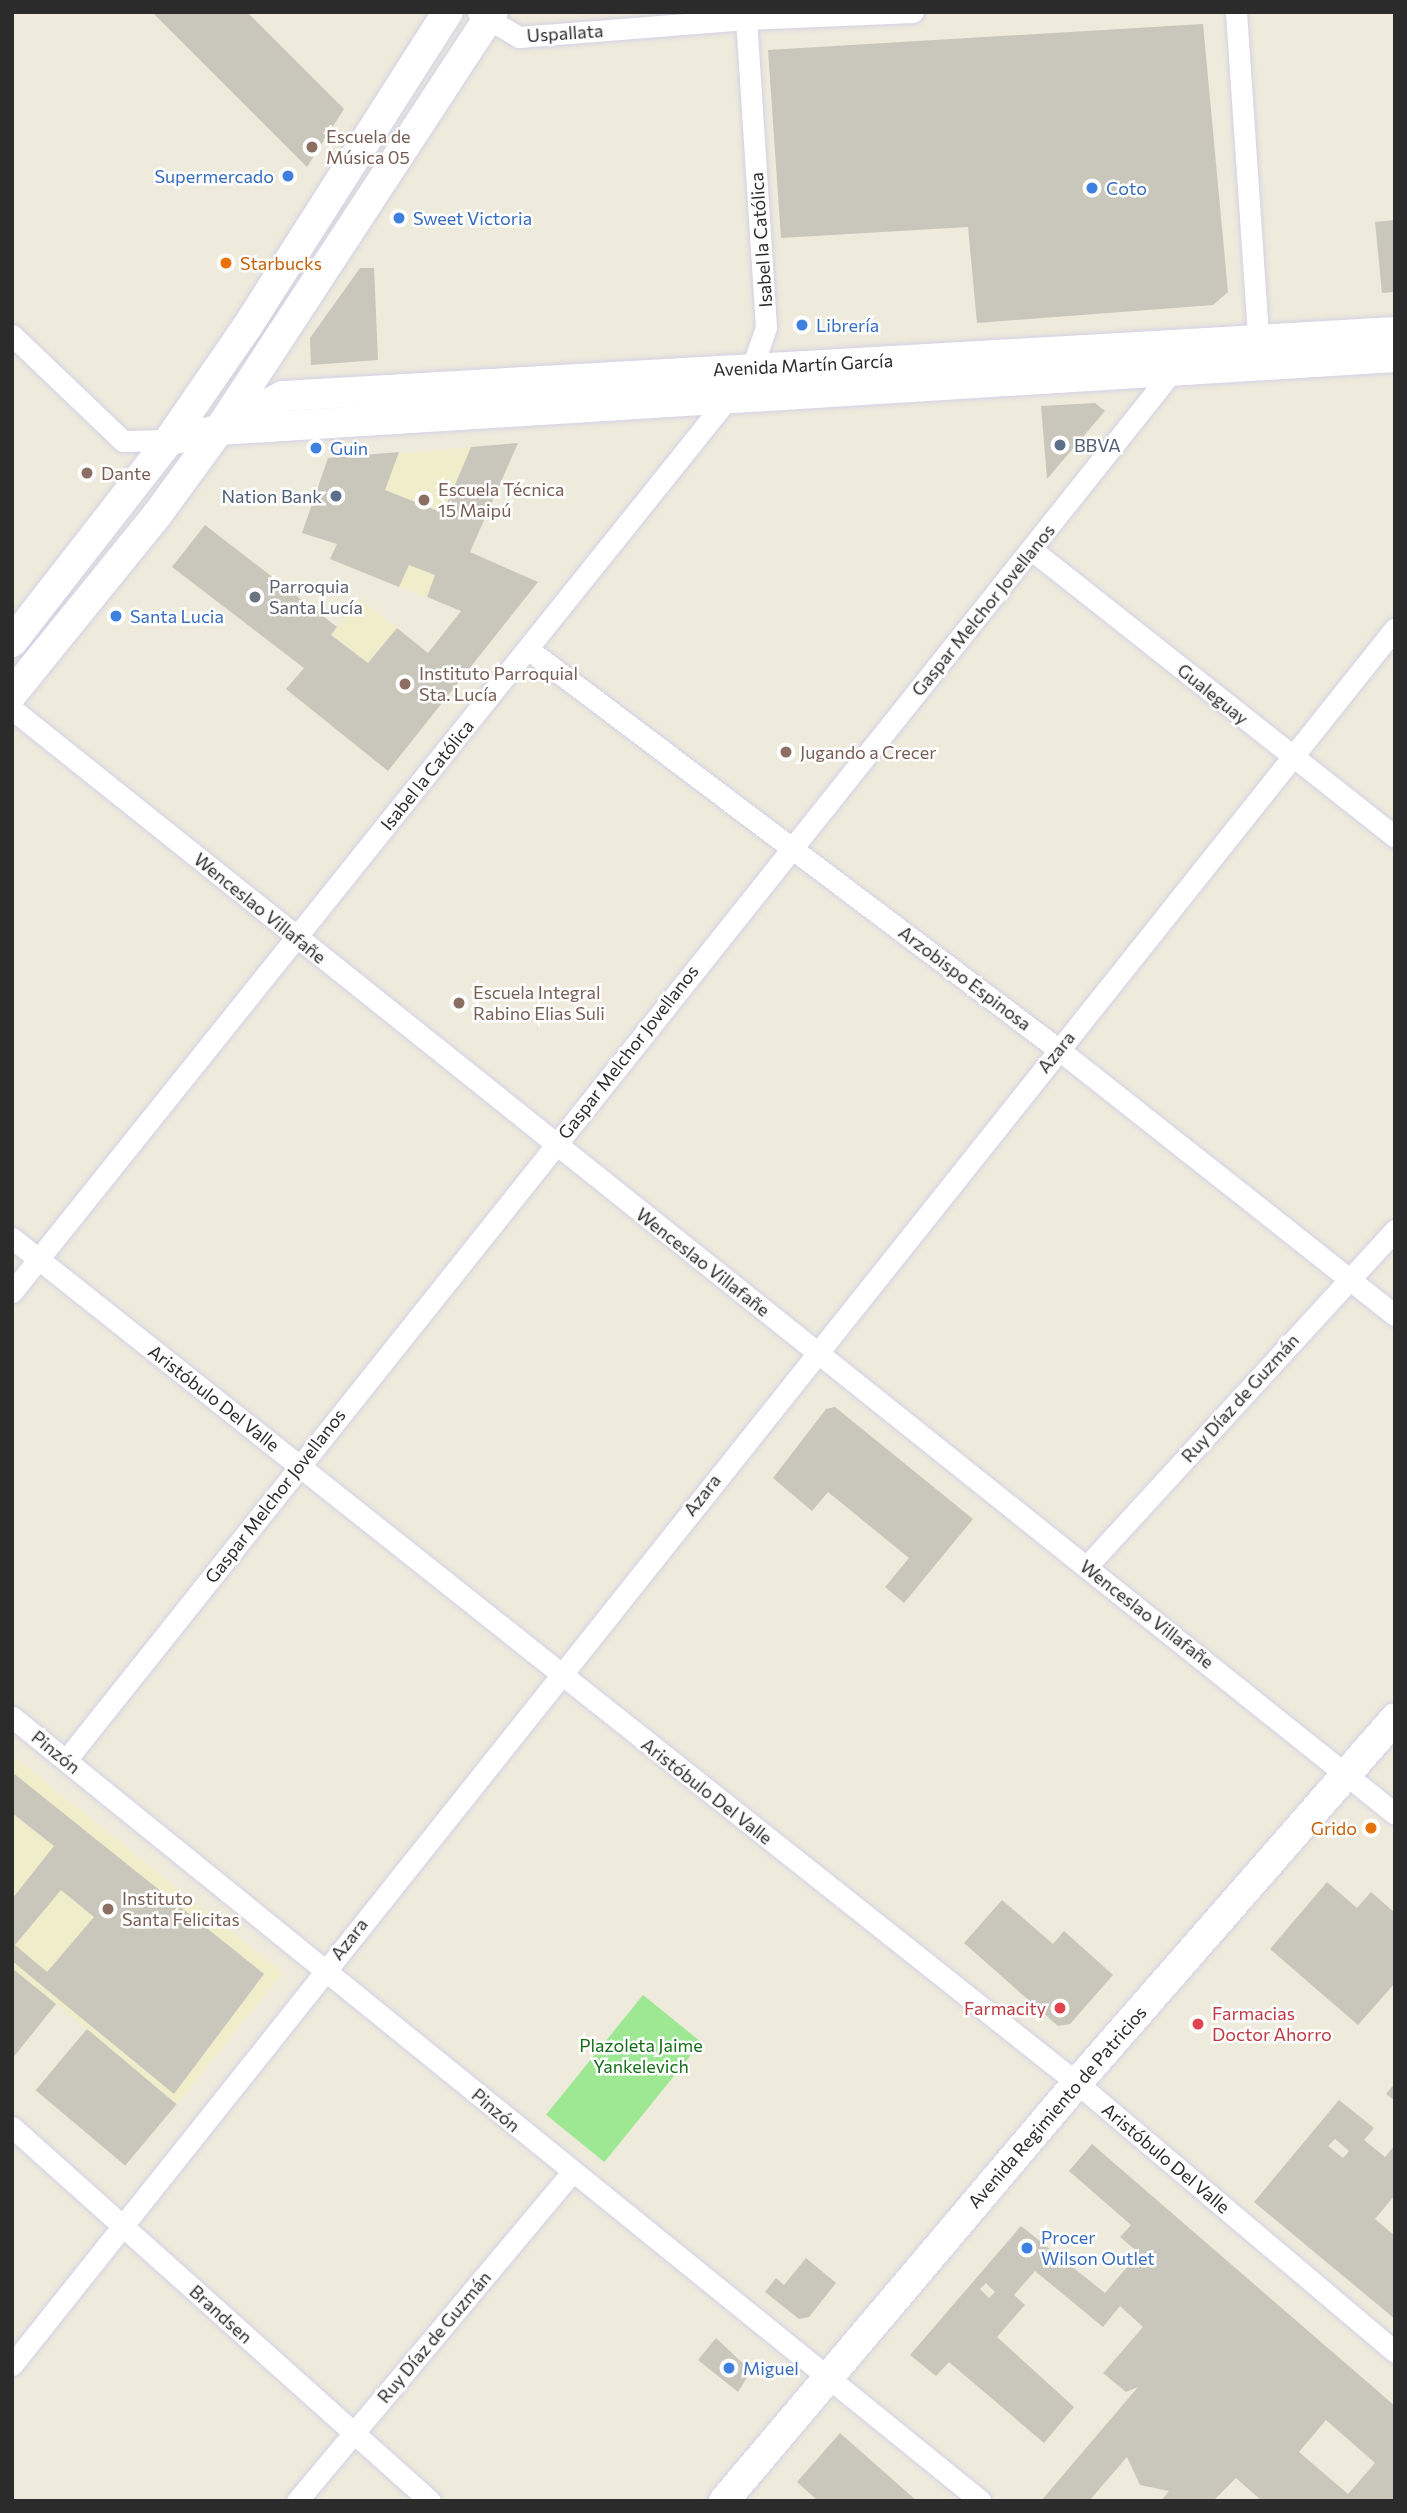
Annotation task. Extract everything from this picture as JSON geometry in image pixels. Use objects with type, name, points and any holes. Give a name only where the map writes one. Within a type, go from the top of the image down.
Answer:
[{"type":"main road","points":[[12,642],[169,440],[247,327],[449,12]]},
{"type":"main road","points":[[12,694],[157,515],[219,430],[486,15]]},
{"type":"main road","name":"Avenida Martín García","points":[[169,440],[219,430],[1174,371],[1259,353],[1395,332]]},
{"type":"main road","name":"Avenida Martín García","points":[[219,430],[283,396],[1190,344],[1259,353],[1395,358]]},
{"type":"main road","name":"Avenida Regimiento de Patricios","points":[[724,2501],[1077,2083],[1395,1718]]},
{"type":"street","name":"Uspallata","points":[[486,15],[519,37],[746,19],[913,12]]},
{"type":"street","points":[[1236,12],[1259,353]]},
{"type":"street","name":"Isabel la Católica","points":[[12,1292],[529,650],[726,397],[752,368],[766,327],[746,19]]},
{"type":"street","points":[[12,335],[123,441],[169,440]]},
{"type":"street","name":"Gaspar Melchor Jovellanos","points":[[66,1760],[790,846],[1032,550],[1174,371],[1190,344]]},
{"type":"street","name":"Gualeguay","points":[[1032,550],[1395,837]]},
{"type":"street","name":"Azara","points":[[12,2365],[121,2224],[816,1351],[1395,628]]},
{"type":"street","name":"Arzobispo Espinosa","points":[[529,650],[1058,1049],[1395,1315]]},
{"type":"street","name":"Wenceslao Villafañe","points":[[12,709],[555,1145],[1347,1772],[1395,1814]]},
{"type":"street","name":"Ruy Díaz de Guzmán","points":[[1087,1566],[1395,1230]]},
{"type":"street","name":"Aristóbulo Del Valle","points":[[12,1238],[559,1675],[1077,2083],[1395,2352]]},
{"type":"street","name":"Pinzón","points":[[12,1717],[326,1969],[570,2173],[981,2501]]},
{"type":"street","name":"Brandsen","points":[[12,2127],[430,2501]]},
{"type":"street","name":"Ruy Díaz de Guzmán","points":[[297,2501],[570,2173]]},
{"type":"shaded area","name":"Escuela Técnica 15 Maipú","points":[[518,443],[470,552],[538,582],[502,627],[330,559],[372,456]]},
{"type":"shaded area","name":"Instituto Parroquial Sta. Lucía","points":[[360,599],[461,679],[388,771],[286,689],[309,661],[368,663],[331,635]]},
{"type":"shaded area","name":"Instituto Santa Felicitas","points":[[12,1755],[283,1973],[177,2104],[12,1968]]},
{"type":"green space","name":"Plazoleta Jaime Yankelevich","points":[[643,1995],[701,2042],[604,2162],[546,2115]]},
{"type":"building","points":[[152,12],[247,12],[344,109],[307,167]]},
{"type":"building","name":"Coto","points":[[1203,24],[1228,292],[1213,305],[977,323],[968,227],[781,238],[768,50]]},
{"type":"building","points":[[1395,220],[1395,292],[1382,293],[1375,222]]},
{"type":"building","points":[[360,268],[374,268],[378,360],[311,365],[310,338]]},
{"type":"building","name":"BBVA","points":[[1095,403],[1105,411],[1047,479],[1041,406]]},
{"type":"building","points":[[518,443],[470,552],[538,582],[388,771],[286,689],[304,668],[172,567],[205,525],[337,627],[331,635],[368,663],[397,628],[428,653],[461,611],[427,597],[435,575],[409,565],[399,587],[330,559],[337,544],[302,533],[328,458],[399,452],[385,490],[443,513],[471,447]]},
{"type":"building","points":[[835,1407],[973,1519],[904,1603],[885,1587],[909,1558],[828,1492],[812,1511],[773,1478],[826,1409]]},
{"type":"building","name":"Instituto Santa Felicitas","points":[[12,1772],[264,1974],[174,2094],[12,1961],[12,1899],[54,1846],[12,1813]],"holes":[[[61,1890],[94,1917],[47,1972],[15,1945]]]},
{"type":"building","points":[[1327,1882],[1357,1908],[1371,1892],[1395,1913],[1395,1983],[1358,2025],[1270,1949]]},
{"type":"building","points":[[1002,1900],[1053,1944],[1064,1931],[1113,1975],[1070,2024],[1058,2026],[964,1943]]},
{"type":"building","points":[[12,1968],[56,2004],[12,2059]]},
{"type":"building","points":[[87,2029],[177,2104],[125,2165],[36,2090]]},
{"type":"building","points":[[1395,2083],[1395,2101],[1386,2094]]},
{"type":"building","points":[[1339,2100],[1374,2128],[1364,2140],[1385,2157],[1395,2145],[1395,2195],[1375,2219],[1395,2236],[1395,2319],[1254,2202]],"holes":[[[1335,2139],[1349,2151],[1343,2158],[1328,2146]]]},
{"type":"building","points":[[1092,2144],[1395,2406],[1395,2501],[1262,2501],[1236,2478],[1213,2501],[1161,2501],[1169,2491],[1140,2485],[1127,2457],[1089,2501],[1041,2501],[1138,2387],[1126,2392],[1103,2373],[1143,2327],[1120,2306],[1103,2327],[1035,2271],[1014,2295],[1025,2305],[997,2337],[1074,2407],[1044,2443],[949,2362],[936,2376],[910,2355],[1021,2226],[1105,2293],[1139,2253],[1120,2237],[1131,2225],[1069,2171]],"holes":[[[986,2283],[995,2292],[989,2298],[980,2289]],[[1326,2420],[1375,2463],[1348,2494],[1299,2452]]]},
{"type":"building","points":[[806,2258],[836,2283],[809,2317],[799,2319],[765,2292],[776,2278],[784,2285]]},
{"type":"building","name":"Miguel","points":[[716,2338],[751,2371],[738,2392],[698,2360]]},
{"type":"building","points":[[840,2433],[917,2501],[818,2501],[797,2482]]},
{"type":"place","name":"Escuela de Música 05","points":[[312,147]]},
{"type":"place","name":"Supermercado","points":[[288,176]]},
{"type":"place","name":"Coto","points":[[1092,188]]},
{"type":"place","name":"Sweet Victoria","points":[[399,218]]},
{"type":"place","name":"Starbucks","points":[[226,263]]},
{"type":"place","name":"Librería","points":[[802,325]]},
{"type":"place","name":"BBVA","points":[[1060,445]]},
{"type":"place","name":"Guin","points":[[316,448]]},
{"type":"place","name":"Dante","points":[[87,473]]},
{"type":"place","name":"Nation Bank","points":[[336,496]]},
{"type":"place","name":"Escuela Técnica 15 Maipú","points":[[424,500]]},
{"type":"place","name":"Parroquia Santa Lucía","points":[[255,597]]},
{"type":"place","name":"Santa Lucia","points":[[116,616]]},
{"type":"place","name":"Instituto Parroquial Sta. Lucía","points":[[405,684]]},
{"type":"place","name":"Jugando a Crecer","points":[[786,752]]},
{"type":"place","name":"Escuela Integral Rabino Elias Suli","points":[[459,1003]]},
{"type":"place","name":"Grido","points":[[1371,1828]]},
{"type":"place","name":"Instituto Santa Felicitas","points":[[108,1909]]},
{"type":"place","name":"Farmacity","points":[[1060,2008]]},
{"type":"place","name":"Farmacias Doctor Ahorro","points":[[1198,2024]]},
{"type":"place","name":"Procer Wilson Outlet","points":[[1027,2248]]},
{"type":"place","name":"Miguel","points":[[729,2368]]}]
